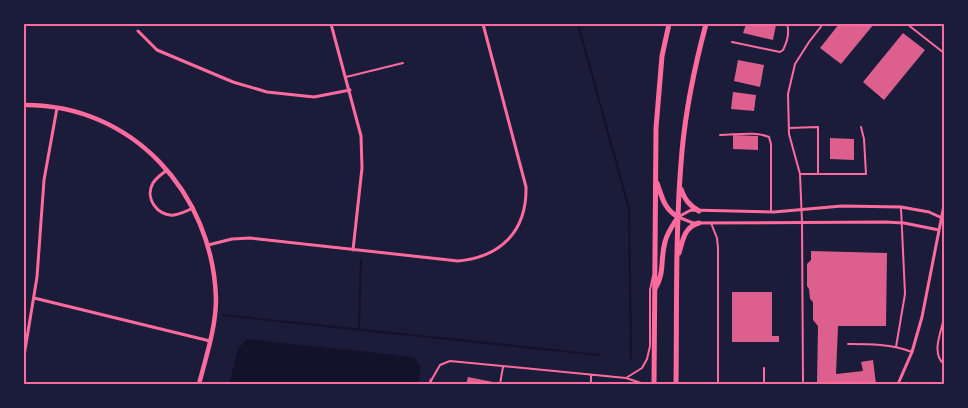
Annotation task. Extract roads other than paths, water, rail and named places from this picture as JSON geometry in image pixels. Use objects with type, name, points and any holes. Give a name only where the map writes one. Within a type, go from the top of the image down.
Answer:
[{"type":"main road","points":[[654,384],[658,103],[662,56],[669,24]]},
{"type":"main road","points":[[676,384],[678,217],[682,150],[696,60],[706,24]]},
{"type":"main road","points":[[656,177],[665,206],[678,217]]},
{"type":"main road","points":[[680,187],[685,200],[699,211]]},
{"type":"main road","points":[[655,289],[661,279],[666,237],[678,217]]},
{"type":"main road","points":[[677,258],[686,231],[692,225],[699,223]]},
{"type":"street","points":[[331,24],[361,136],[362,151],[353,250]]},
{"type":"street","points":[[208,245],[232,239],[250,238],[448,260],[469,260],[494,252],[516,230],[524,212],[526,187],[483,24]]},
{"type":"street","points":[[138,30],[158,50],[233,82],[267,92],[314,97],[350,90]]},
{"type":"street","points":[[24,105],[57,108],[94,118],[128,136],[149,151],[183,189],[202,226],[208,245],[212,260],[216,301],[210,341],[199,384]]},
{"type":"street","points":[[24,356],[34,298],[44,180],[57,108]]},
{"type":"street","points":[[167,170],[155,180],[151,188],[154,206],[162,213],[168,215],[178,214],[193,208]]},
{"type":"street","points":[[898,384],[912,352],[922,317],[940,225],[943,219],[944,205]]},
{"type":"street","points":[[678,217],[691,210],[771,212],[842,206],[901,206],[929,212],[943,219]]},
{"type":"street","points":[[678,217],[693,223],[902,223],[939,230]]},
{"type":"street","points":[[34,298],[210,341]]},
{"type":"lane","points":[[732,42],[780,52],[786,44],[787,24]]},
{"type":"lane","points":[[803,384],[802,210],[799,165],[791,145],[788,94],[792,73],[799,55],[823,24]]},
{"type":"lane","points":[[908,24],[944,53]]},
{"type":"lane","points":[[346,78],[403,63]]},
{"type":"lane","points":[[800,174],[866,174],[864,139],[861,127]]},
{"type":"lane","points":[[789,128],[818,128],[818,174]]},
{"type":"lane","points":[[720,135],[758,134],[769,137],[771,144],[771,212]]},
{"type":"lane","points":[[896,347],[905,294],[901,206]]},
{"type":"lane","points":[[711,223],[717,238],[718,248],[718,384]]},
{"type":"lane","points":[[939,230],[944,231]]},
{"type":"lane","points":[[626,378],[642,368],[648,359],[650,346],[650,290],[655,264]]},
{"type":"lane","points":[[944,318],[943,333],[937,352],[939,360],[944,364]]},
{"type":"lane","points":[[848,344],[876,344],[912,352]]},
{"type":"lane","points":[[430,382],[440,365],[450,361],[626,378],[644,384]]},
{"type":"lane","points":[[500,384],[503,366]]},
{"type":"lane","points":[[764,368],[764,384]]},
{"type":"lane","points":[[591,375],[591,384]]},
{"type":"waterway","points":[[578,24],[629,209],[631,359]]},
{"type":"waterway","points":[[359,328],[361,259]]},
{"type":"waterway","points":[[222,315],[599,355]]}]
